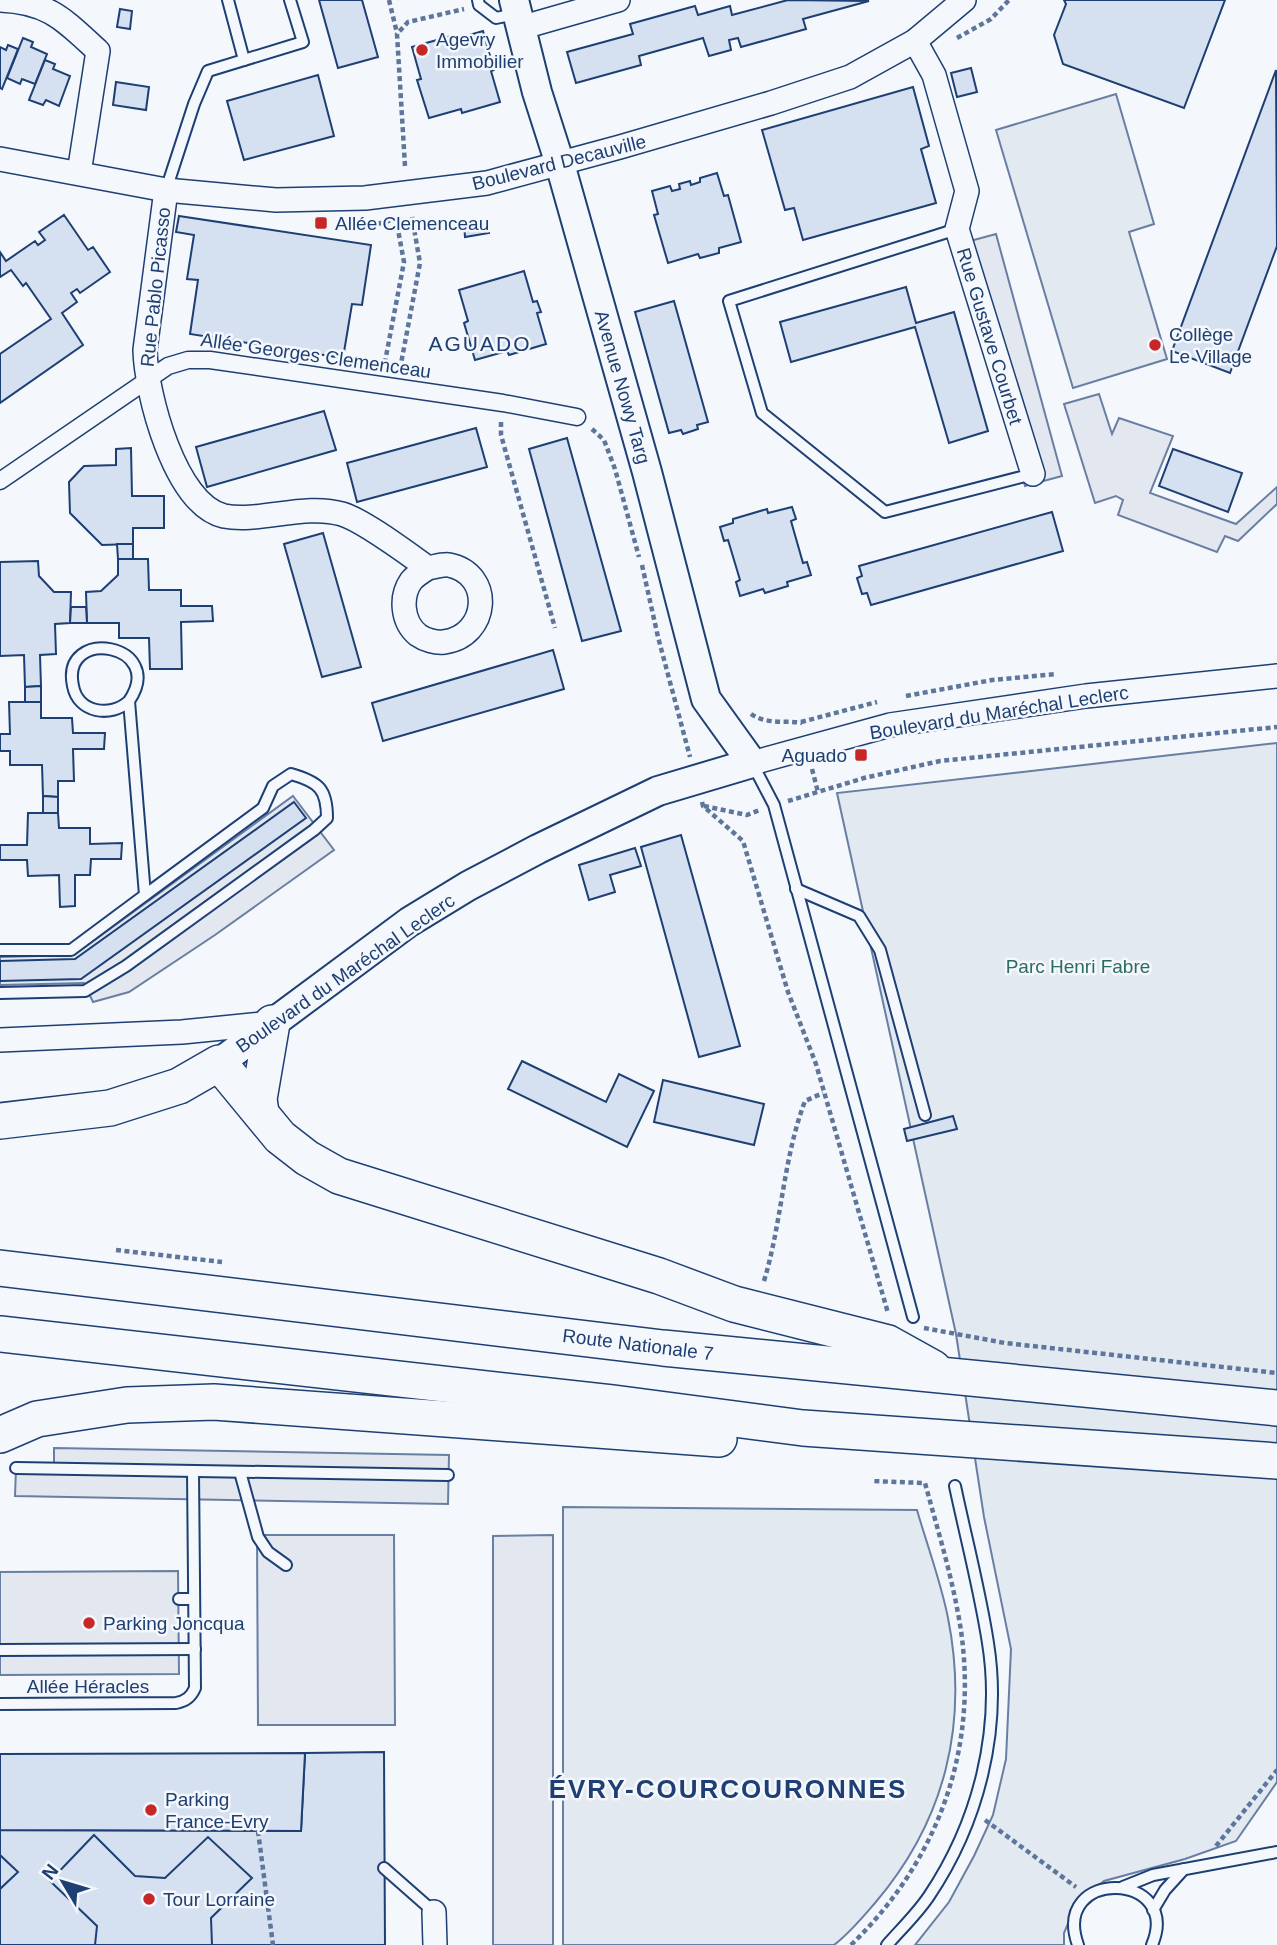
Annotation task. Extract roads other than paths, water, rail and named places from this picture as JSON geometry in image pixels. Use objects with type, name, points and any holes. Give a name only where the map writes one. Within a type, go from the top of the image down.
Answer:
[{"type":"main road","points":[[261,1113],[259,1099],[272,1023]]},
{"type":"main road","points":[[0,1121],[110,1108],[179,1086],[219,1063],[280,1137],[307,1158],[339,1177],[659,1276],[734,1304],[888,1343],[947,1376]]},
{"type":"main road","name":"Route Nationale 7","points":[[0,1268],[663,1348],[1277,1408]]},
{"type":"main road","points":[[0,1334],[572,1398],[803,1428],[1277,1461]]},
{"type":"main road","points":[[0,1435],[37,1419],[127,1405],[214,1402],[757,1442],[803,1428]]},
{"type":"street","points":[[517,14],[618,0]]},
{"type":"street","name":"Boulevard Decauville","points":[[0,159],[166,190],[276,200],[344,200],[487,183],[771,103],[850,77],[920,48],[964,0]]},
{"type":"street","points":[[0,1],[26,1],[59,16],[98,51],[79,173]]},
{"type":"street","name":"Avenue Nowy Targ","points":[[517,14],[647,472],[706,699],[752,763]]},
{"type":"street","name":"Rue Gustave Courbet","points":[[920,48],[934,75],[967,191],[957,229],[1032,474]]},
{"type":"street","name":"Rue Pablo Picasso","points":[[166,190],[145,350],[147,380],[165,443],[199,501],[223,516],[326,510],[345,514],[428,568]]},
{"type":"street","name":"Allée Georges Clemenceau","points":[[0,481],[168,366],[188,360],[397,387],[577,417]]},
{"type":"street","name":"Boulevard du Maréchal Leclerc","points":[[219,1063],[409,922],[468,886],[538,849],[658,791],[700,793],[752,763],[890,725],[1086,696],[1277,677]]},
{"type":"street","points":[[0,1040],[181,1032],[272,1023]]},
{"type":"street","points":[[181,1032],[219,1063]]},
{"type":"street","points":[[434,1912],[435,1945]]},
{"type":"lane","points":[[228,0],[244,61]]},
{"type":"lane","points":[[166,190],[194,104],[208,71],[303,42],[290,0]]},
{"type":"lane","points":[[479,2],[496,18],[517,14]]},
{"type":"lane","points":[[957,229],[729,301],[762,413],[885,512],[1032,474]]},
{"type":"lane","points":[[129,701],[118,709],[106,712],[93,710],[82,703],[74,692],[72,679],[82,656],[93,649],[106,647],[124,654],[133,664],[135,689],[129,701],[145,895]]},
{"type":"lane","points":[[752,763],[774,805],[915,1322]]},
{"type":"lane","points":[[0,950],[71,950],[263,808],[274,786],[290,774],[312,780],[327,798],[327,818],[314,830],[126,966],[85,991],[0,993]]},
{"type":"lane","points":[[796,889],[859,916],[880,950],[925,1115]]},
{"type":"lane","points":[[16,1468],[448,1475]]},
{"type":"lane","points":[[0,1650],[195,1648],[193,1471]]},
{"type":"lane","points":[[240,1472],[258,1536],[268,1552],[286,1565]]},
{"type":"lane","points":[[887,1945],[927,1899],[956,1851],[972,1811],[988,1749],[991,1696],[989,1645],[955,1486]]},
{"type":"lane","points":[[179,1599],[194,1599]]},
{"type":"lane","name":"Allée Héracles","points":[[0,1704],[176,1703],[189,1698],[195,1688],[195,1648]]},
{"type":"lane","points":[[1077,1944],[1074,1922],[1079,1909],[1088,1896],[1106,1887],[1123,1887],[1153,1875],[1277,1852]]},
{"type":"lane","points":[[384,1868],[434,1912]]},
{"type":"lane","points":[[1153,1910],[1165,1890],[1184,1869]]},
{"type":"lane","points":[[1123,1887],[1139,1894],[1153,1910],[1157,1926],[1152,1945]]},
{"type":"place","name":"Agevry Immobilier","points":[[422,50]]},
{"type":"place","name":"Allée Clemenceau","points":[[321,223]]},
{"type":"place","name":"Collège Le Village","points":[[1155,345]]},
{"type":"place","name":"Aguado","points":[[861,755]]},
{"type":"place","name":"Parking Joncqua","points":[[89,1623]]},
{"type":"place","name":"Parking France-Evry","points":[[151,1810]]},
{"type":"place","name":"Tour Lorraine","points":[[149,1899]]},
{"type":"district","name":"AGUADO","points":[[480,344]]},
{"type":"district","name":"ÉVRY-COURCOURONNES","points":[[728,1789]]},
{"type":"park label","name":"Parc Henri Fabre","points":[[1078,966]]}]
